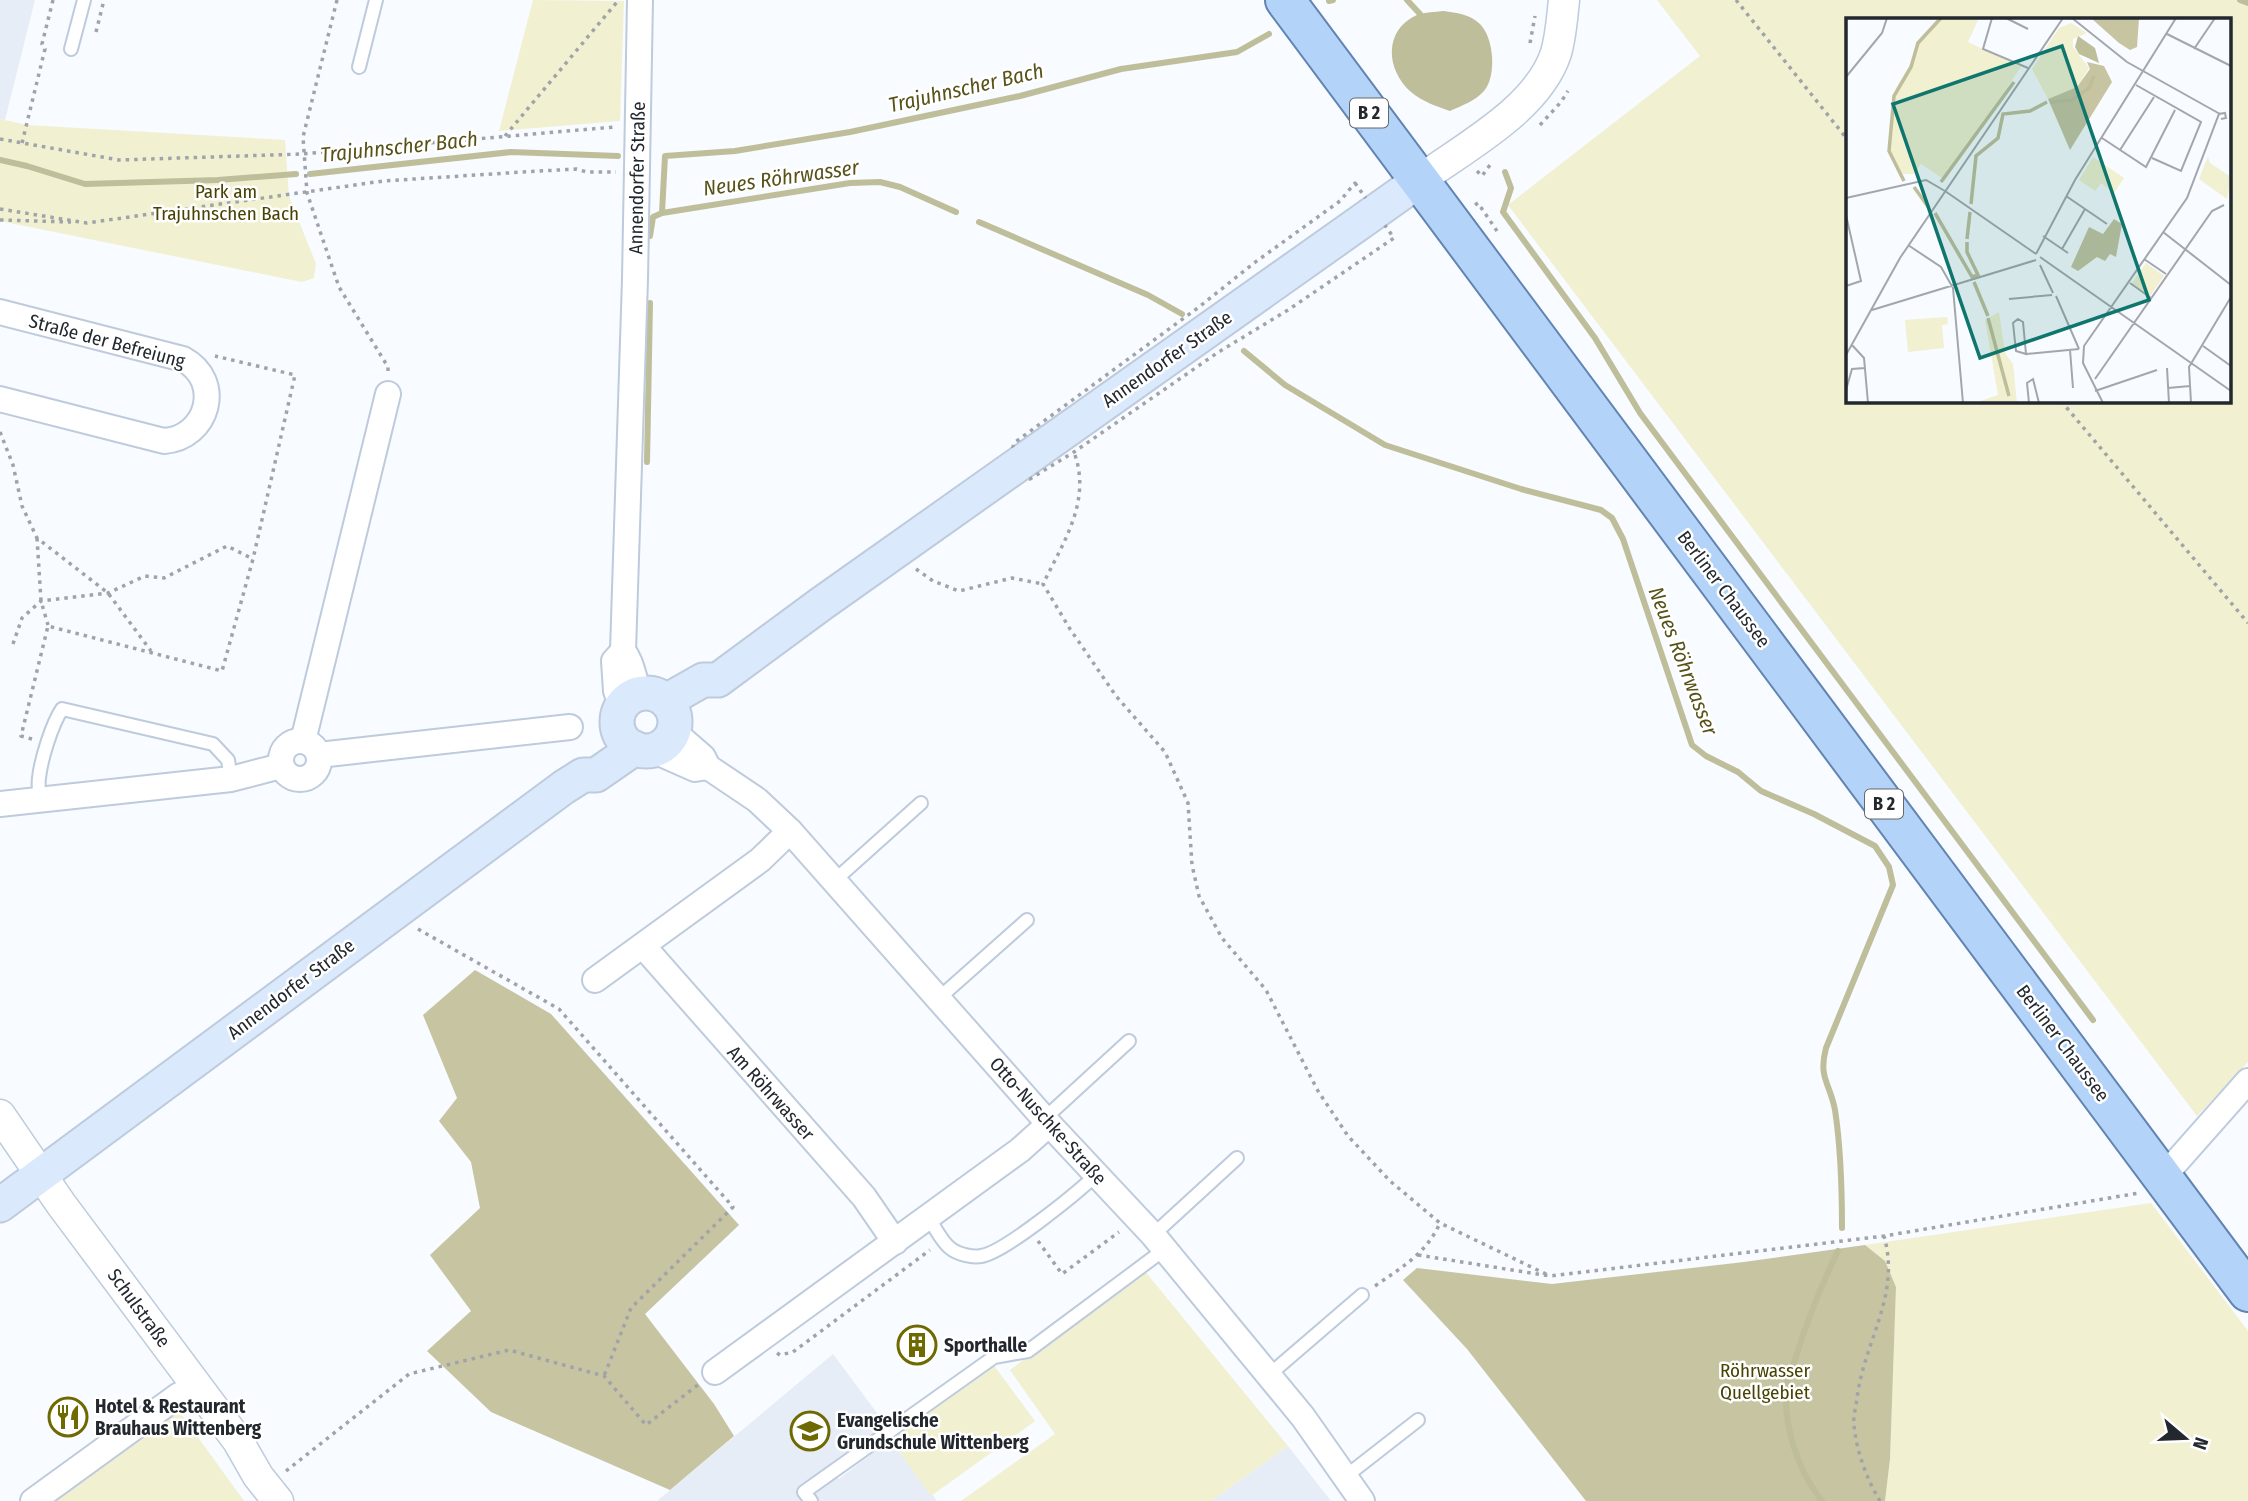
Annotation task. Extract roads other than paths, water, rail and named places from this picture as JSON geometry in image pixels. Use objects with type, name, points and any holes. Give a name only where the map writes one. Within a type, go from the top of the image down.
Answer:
[{"type":"main road","name":"Berliner Chaussee","points":[[1285,0],[2248,1292]]},
{"type":"main road","name":"Annendorfer Straße","points":[[0,1205],[583,775],[586,760],[648,723],[715,693],[718,680],[900,547],[1420,180]]},
{"type":"street","name":"Annendorfer Straße","points":[[640,0],[623,651],[631,659],[633,678],[648,723]]},
{"type":"street","name":"Annendorfer Straße","points":[[1420,180],[1506,119],[1543,79],[1556,54],[1564,0]]},
{"type":"street","name":"Straße der Befreiung","points":[[0,312],[183,359],[193,364],[204,381],[206,408],[201,419],[178,440],[164,441],[0,399]]},
{"type":"street","points":[[388,394],[311,748],[315,772],[305,779],[293,779],[281,766],[280,760],[285,748],[296,741],[311,748],[570,727]]},
{"type":"street","name":"Otto-Nuschke-Straße","points":[[648,723],[695,769],[708,767],[757,800],[790,831],[1046,1121],[1159,1242],[1318,1438],[1362,1501]]},
{"type":"street","points":[[0,804],[231,779],[281,766]]},
{"type":"street","points":[[595,980],[760,860],[790,831]]},
{"type":"street","name":"Am Röhrwasser","points":[[643,946],[864,1197],[895,1242]]},
{"type":"street","points":[[2163,1177],[2248,1082]]},
{"type":"street","name":"Schulstraße","points":[[0,1115],[186,1390],[238,1441],[272,1493]]},
{"type":"street","points":[[715,1372],[1020,1150],[1046,1121]]},
{"type":"street","points":[[33,1501],[186,1390]]},
{"type":"lane","points":[[71,49],[84,0]]},
{"type":"lane","points":[[359,67],[376,0]]},
{"type":"lane","points":[[40,800],[38,780],[56,718],[62,709],[213,744],[228,760],[231,779]]},
{"type":"lane","points":[[834,881],[921,803]]},
{"type":"lane","points":[[938,999],[1027,920]]},
{"type":"lane","points":[[1046,1121],[1129,1041]]},
{"type":"lane","points":[[811,1501],[804,1492],[995,1357],[1028,1351],[1159,1242],[1237,1158]]},
{"type":"lane","points":[[928,1217],[951,1249],[962,1254],[981,1256],[997,1250],[1029,1228],[1096,1175]]},
{"type":"lane","points":[[1269,1376],[1362,1295]]},
{"type":"lane","points":[[1345,1477],[1418,1420]]},
{"type":"waterway","name":"Trajuhnscher Bach","points":[[1329,1],[1333,0]]},
{"type":"waterway","points":[[1407,0],[1420,14],[1422,21]]},
{"type":"waterway","name":"Trajuhnscher Bach","points":[[2240,0],[2248,3]]},
{"type":"waterway","name":"Trajuhnscher Bach","points":[[956,212],[900,187],[880,182],[850,183],[662,213],[665,156],[735,151],[850,132],[1020,96],[1121,69],[1237,52],[1269,34]]},
{"type":"waterway","name":"Trajuhnscher Bach","points":[[310,174],[511,152],[618,156]]},
{"type":"waterway","name":"Trajuhnscher Bach","points":[[0,160],[85,184],[218,180],[296,174]]},
{"type":"waterway","points":[[1505,172],[1511,188],[1503,212],[1595,338],[1640,413],[2093,1020]]},
{"type":"waterway","points":[[650,236],[653,217],[662,213]]},
{"type":"waterway","name":"Neues Röhrwasser","points":[[979,222],[1148,295],[1182,314]]},
{"type":"waterway","points":[[647,462],[650,303]]},
{"type":"waterway","name":"Neues Röhrwasser","points":[[1244,351],[1285,385],[1385,445],[1521,489],[1601,510],[1612,518],[1623,539],[1692,745],[1706,756],[1738,772],[1761,791],[1814,814],[1875,846],[1889,867],[1893,885],[1826,1048],[1823,1067],[1833,1101],[1839,1139],[1842,1228]]},
{"type":"waterway","points":[[1822,1501],[1806,1476],[1794,1448],[1787,1419],[1786,1389],[1810,1316],[1838,1251]]},
{"type":"place","name":"Sporthalle","points":[[917,1345]]},
{"type":"place","name":"Hotel & Restaurant Brauhaus Wittenberg","points":[[68,1417]]},
{"type":"place","name":"Evangelische Grundschule Wittenberg","points":[[810,1431]]},
{"type":"park label","name":"Park am Trajuhnschen Bach","points":[[226,202]]},
{"type":"park label","name":"Röhrwasser Quellgebiet","points":[[1765,1381]]}]
